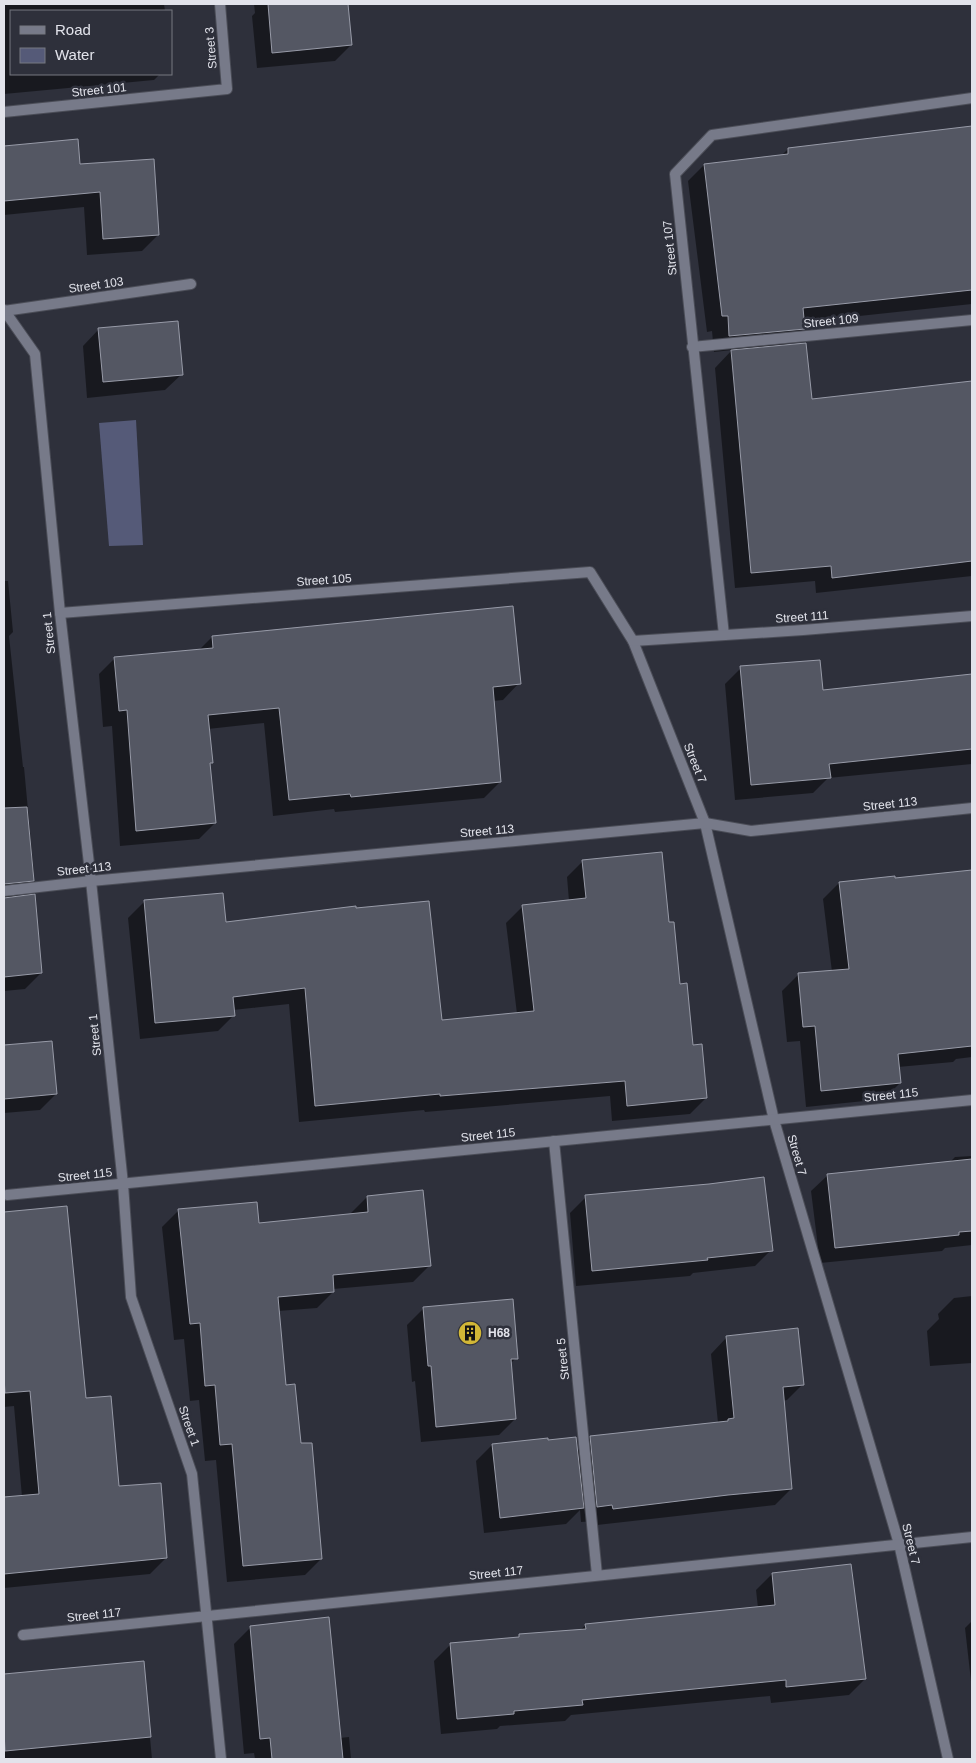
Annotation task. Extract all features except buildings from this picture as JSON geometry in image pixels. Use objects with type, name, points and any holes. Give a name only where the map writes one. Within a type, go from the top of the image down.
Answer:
[{"type":"street","name":"Street 3","points":[[220,4],[227,89]]},
{"type":"street","name":"Street 101","points":[[4,112],[227,89]]},
{"type":"street","name":"Street 107","points":[[724,635],[675,174],[712,135],[972,98]]},
{"type":"street","name":"Street 103","points":[[4,311],[191,284]]},
{"type":"street","name":"Street 1","points":[[4,311],[35,354],[60,613],[123,1184],[130,1297],[192,1474],[221,1759]]},
{"type":"street","name":"Street 109","points":[[692,347],[972,320]]},
{"type":"street","name":"Street 105","points":[[60,613],[590,572]]},
{"type":"street","name":"Street 7","points":[[590,572],[633,641],[705,823],[774,1120],[899,1544],[948,1759]]},
{"type":"street","name":"Street 111","points":[[633,641],[803,630],[972,616]]},
{"type":"street","name":"Street 113","points":[[4,891],[91,881],[705,823],[751,831],[972,808]]},
{"type":"street","name":"Street 115","points":[[7,1195],[972,1100]]},
{"type":"street","name":"Street 5","points":[[554,1141],[597,1575]]},
{"type":"street","name":"Street 117","points":[[23,1635],[972,1537]]},
{"type":"water","points":[[136,420],[143,545],[109,546],[99,423]]},
{"type":"place","name":"H68","points":[[470,1333]]}]
